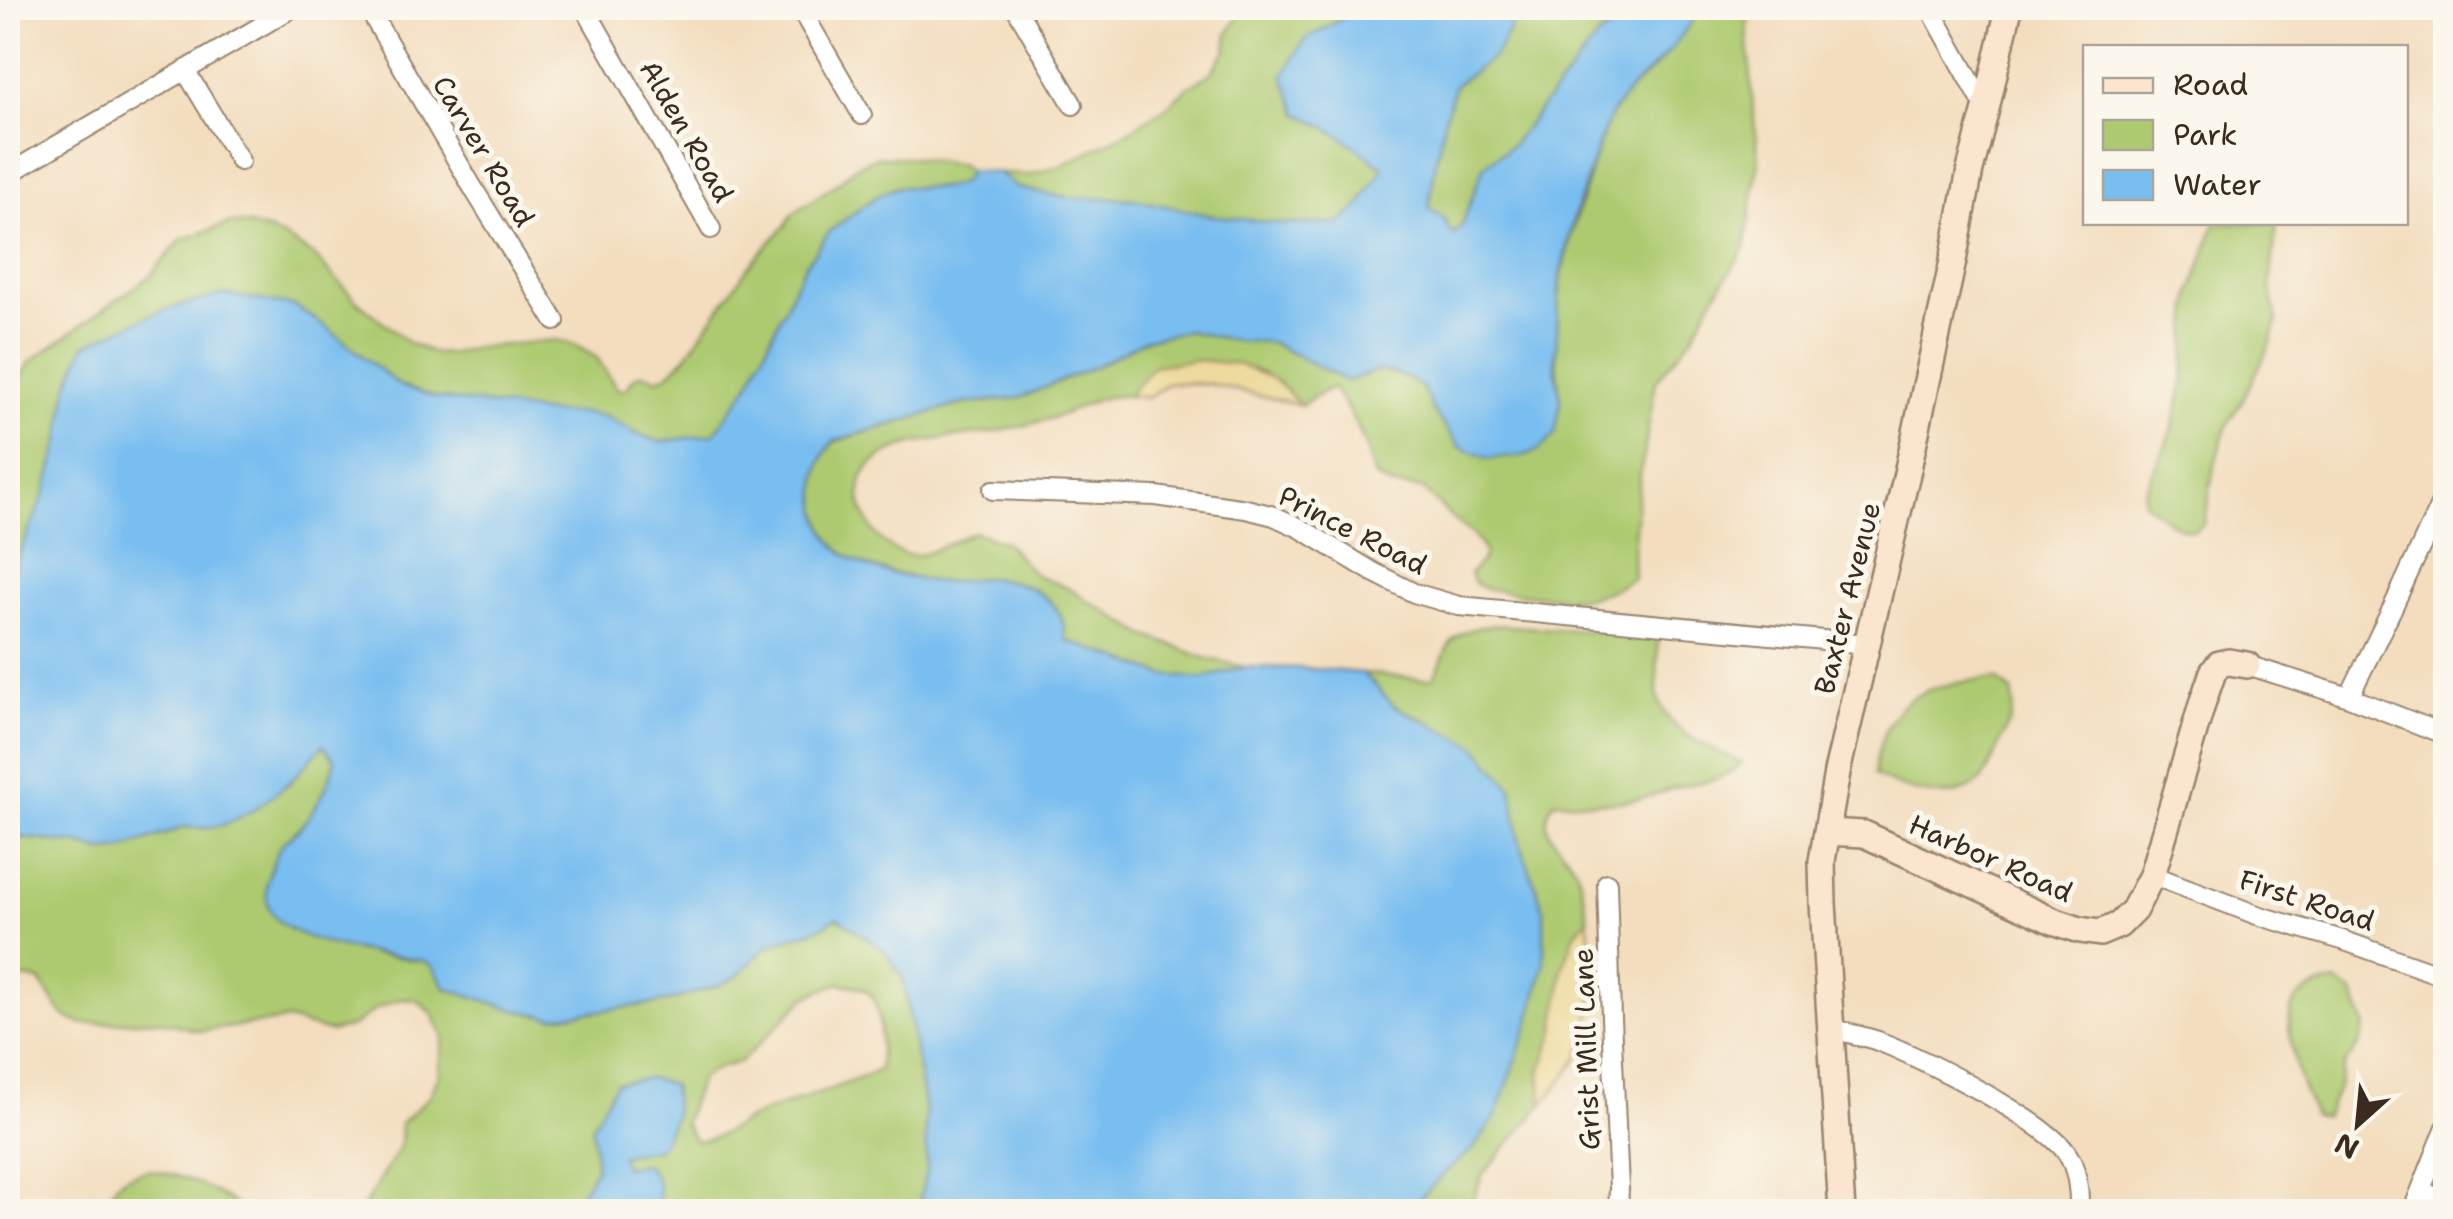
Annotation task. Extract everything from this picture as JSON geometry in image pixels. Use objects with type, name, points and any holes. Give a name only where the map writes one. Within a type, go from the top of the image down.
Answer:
[{"type":"street","points":[[8,174],[292,8]]},
{"type":"street","name":"Carver Road","points":[[368,8],[555,321]]},
{"type":"street","name":"Alden Road","points":[[585,8],[711,230]]},
{"type":"street","points":[[800,8],[862,115]]},
{"type":"street","points":[[1016,8],[1073,105]]},
{"type":"street","points":[[1930,8],[1986,110]]},
{"type":"street","name":"Baxter Avenue","points":[[1842,1212],[1822,861],[1837,772],[2008,8]]},
{"type":"street","points":[[185,70],[240,160]]},
{"type":"street","name":"Prince Road","points":[[993,490],[1156,496],[1246,509],[1300,528],[1414,593],[1460,606],[1867,644]]},
{"type":"street","points":[[2349,697],[2446,492]]},
{"type":"street","name":"Harbor Road","points":[[1827,832],[1864,834],[2080,930],[2100,932],[2118,925],[2134,910],[2152,875],[2214,672],[2219,664],[2247,665]]},
{"type":"street","points":[[2247,665],[2349,697],[2446,736]]},
{"type":"street","name":"First Road","points":[[2152,875],[2257,916],[2376,951],[2446,977]]},
{"type":"street","name":"Grist Mill Lane","points":[[1607,884],[1618,1212]]},
{"type":"street","points":[[1832,1028],[1877,1041],[1955,1078],[2033,1124],[2062,1147],[2074,1164],[2079,1212]]},
{"type":"street","points":[[2412,1212],[2446,1127]]},
{"type":"street","points":[[2421,1190],[2446,1202]]},
{"type":"green space","points":[[1243,8],[1350,8],[1348,15],[1305,40],[1299,114],[1343,138],[1383,168],[1360,206],[1339,224],[1282,224],[1209,216],[1132,199],[1071,198],[1017,188],[999,173],[1029,175],[1058,167],[1165,108],[1212,72],[1226,50],[1228,34]]},
{"type":"green space","points":[[1513,8],[1640,8],[1598,37],[1511,146],[1484,167],[1462,225],[1453,235],[1429,208],[1445,117],[1455,85],[1471,72],[1515,19]]},
{"type":"green space","points":[[1702,8],[1754,8],[1747,26],[1759,160],[1745,248],[1692,337],[1656,381],[1639,482],[1634,578],[1582,598],[1479,586],[1470,573],[1483,560],[1485,551],[1472,533],[1423,489],[1390,485],[1375,477],[1359,430],[1332,387],[1301,405],[1283,387],[1257,371],[1213,362],[1153,366],[1128,396],[1098,399],[1021,426],[925,441],[894,450],[870,466],[860,493],[868,523],[878,537],[903,554],[924,554],[975,532],[1005,542],[1034,574],[1066,587],[1145,635],[1205,658],[1244,667],[1201,679],[1163,675],[1066,640],[1055,607],[1028,587],[982,578],[933,581],[883,570],[845,554],[828,535],[818,506],[817,479],[823,456],[834,442],[961,404],[1020,398],[1098,365],[1146,339],[1188,331],[1238,341],[1270,342],[1346,381],[1380,370],[1407,377],[1422,387],[1434,412],[1460,447],[1561,402],[1556,343],[1560,287],[1602,136],[1622,100],[1661,61]]},
{"type":"green space","points":[[876,157],[909,157],[961,165],[968,171],[960,184],[943,188],[898,187],[878,195],[830,231],[804,267],[748,386],[714,434],[660,442],[606,417],[437,398],[400,386],[295,306],[223,294],[60,441],[46,491],[8,580],[8,486],[14,431],[8,404],[30,362],[150,276],[181,240],[230,223],[270,231],[314,256],[357,301],[410,344],[448,354],[556,340],[575,345],[597,358],[617,389],[625,390],[638,375],[658,379],[667,375],[685,358],[749,266],[792,214],[855,167]]},
{"type":"green space","points":[[2214,225],[2277,225],[2270,284],[2277,322],[2270,345],[2229,421],[2213,471],[2205,523],[2194,531],[2179,527],[2144,502],[2144,493],[2171,434],[2183,387],[2191,294]]},
{"type":"green space","points":[[1494,625],[1653,635],[1658,641],[1657,692],[1663,710],[1681,731],[1742,763],[1720,777],[1645,798],[1554,801],[1548,812],[1548,831],[1577,871],[1588,920],[1575,933],[1555,1031],[1540,1073],[1543,1104],[1482,1175],[1469,1211],[1408,1211],[1473,1149],[1544,910],[1515,822],[1433,724],[1394,706],[1363,673],[1433,678],[1457,637]]},
{"type":"green space","points":[[1997,679],[2012,692],[2012,713],[1981,780],[1970,788],[1943,795],[1914,791],[1875,775],[1883,736],[1902,706],[1945,685]]},
{"type":"green space","points":[[323,744],[335,760],[327,784],[309,816],[283,843],[289,929],[373,954],[424,961],[432,965],[446,988],[515,1010],[552,1017],[665,1002],[719,985],[737,976],[768,945],[822,927],[837,917],[884,950],[903,978],[925,1109],[927,1167],[920,1199],[925,1211],[361,1211],[400,1146],[401,1123],[430,1096],[439,1075],[444,1037],[432,1013],[417,1000],[401,999],[377,1008],[353,1026],[330,1032],[288,1020],[199,1031],[158,1020],[81,1024],[63,1015],[40,981],[25,978],[16,982],[8,1022],[8,836],[79,844],[102,851],[122,849],[185,827],[208,828],[290,783]],"holes":[[[839,983],[864,989],[871,995],[880,1026],[879,1070],[760,1114],[713,1138],[695,1141],[684,1123],[700,1079],[718,1068],[742,1061],[807,996]]]},
{"type":"green space","points":[[2336,982],[2353,993],[2365,1026],[2323,1117],[2313,1115],[2300,1081],[2289,1020],[2301,995]]},
{"type":"green space","points":[[149,1170],[199,1184],[244,1211],[106,1211],[119,1182]]},
{"type":"sand","points":[[1195,360],[1237,364],[1274,379],[1301,405],[1210,384],[1168,383],[1148,398],[1128,396],[1153,366]]},
{"type":"sand","points":[[1588,920],[1593,987],[1585,1039],[1573,1066],[1543,1104],[1540,1073],[1555,1031],[1563,968],[1575,933]]},
{"type":"water","points":[[1350,8],[1513,8],[1515,19],[1496,55],[1455,85],[1445,117],[1429,208],[1443,218],[1453,235],[1462,225],[1483,167],[1511,146],[1598,37],[1640,8],[1702,8],[1671,50],[1626,94],[1601,138],[1575,213],[1560,276],[1555,367],[1561,402],[1555,434],[1538,451],[1518,457],[1487,458],[1460,447],[1434,412],[1422,387],[1407,377],[1380,370],[1347,381],[1270,342],[1238,341],[1187,331],[1146,339],[1098,365],[1020,398],[961,404],[834,441],[819,468],[817,498],[825,531],[854,560],[927,581],[983,578],[1028,587],[1055,607],[1066,640],[1164,675],[1201,679],[1244,667],[1363,673],[1394,706],[1476,746],[1512,788],[1519,840],[1544,910],[1544,965],[1530,1021],[1496,1117],[1473,1149],[1408,1211],[925,1211],[920,1199],[927,1167],[925,1109],[903,978],[884,950],[837,917],[822,927],[768,945],[737,976],[719,985],[665,1002],[552,1017],[515,1010],[446,988],[432,965],[424,961],[322,942],[285,926],[273,915],[267,887],[276,855],[312,813],[333,770],[335,760],[323,745],[290,782],[255,809],[226,824],[185,827],[121,849],[102,851],[79,844],[8,836],[8,580],[46,491],[60,441],[68,386],[85,345],[161,311],[223,294],[295,306],[400,386],[437,398],[606,417],[660,442],[714,434],[748,386],[804,267],[830,231],[878,195],[898,187],[943,188],[960,184],[968,171],[999,173],[1017,188],[1071,198],[1132,199],[1209,215],[1282,224],[1339,224],[1360,206],[1383,168],[1343,138],[1299,114],[1283,76],[1305,40],[1348,15]]},
{"type":"water","points":[[649,1078],[672,1085],[675,1116],[659,1148],[621,1155],[624,1167],[646,1164],[657,1180],[661,1211],[568,1211],[596,1169],[592,1126],[616,1083]]}]
